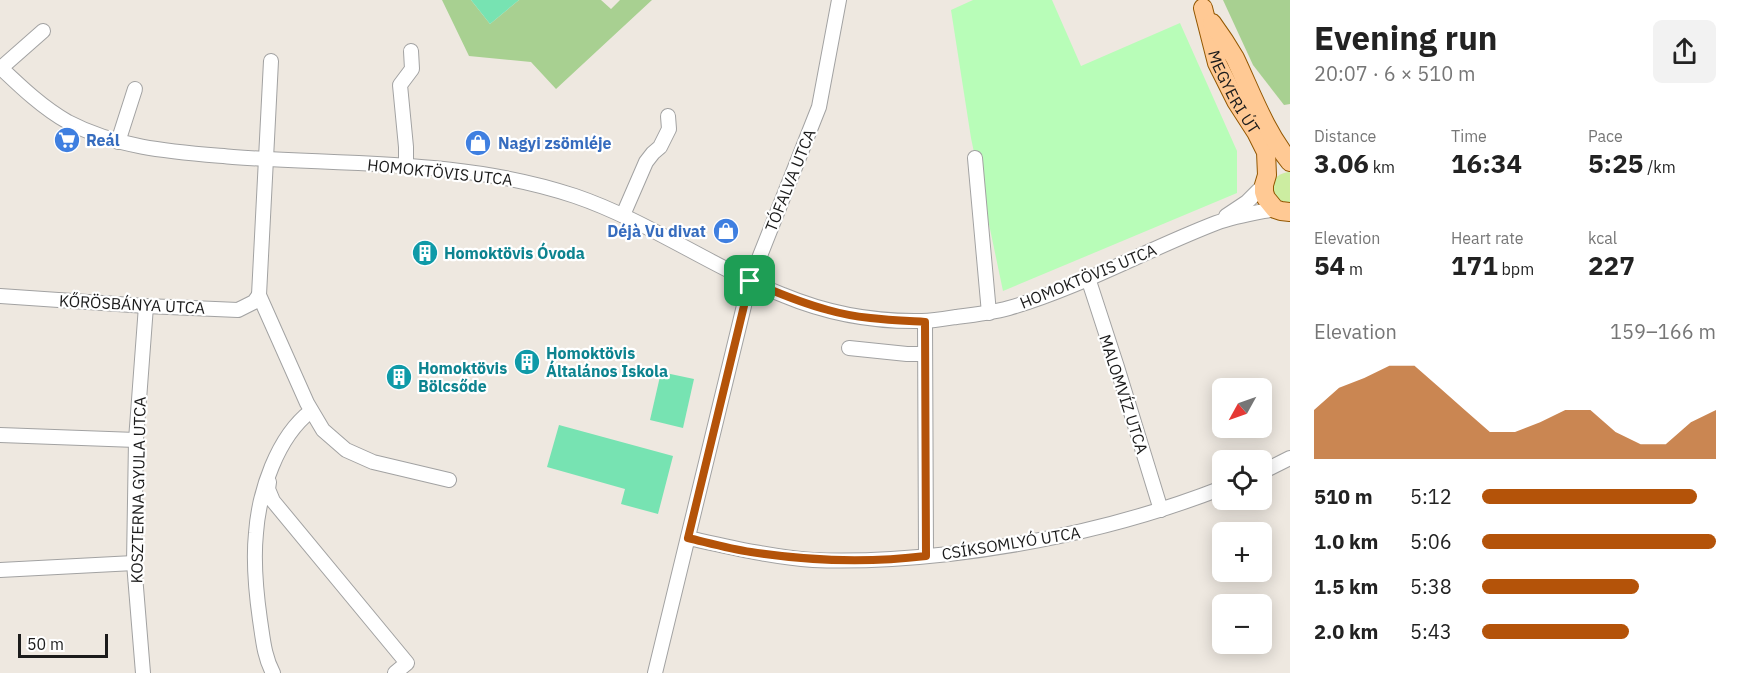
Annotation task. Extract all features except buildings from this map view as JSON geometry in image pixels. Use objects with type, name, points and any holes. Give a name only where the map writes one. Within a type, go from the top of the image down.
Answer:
[{"type":"main road","name":"MEGYERI ÚT","points":[[1201,4],[1233,55],[1266,127],[1290,163],[1278,166],[1266,180]]},
{"type":"main road","name":"MEGYERI ÚT","points":[[1201,4],[1217,63],[1266,152],[1266,198],[1284,213]]},
{"type":"street","name":"TÓFALVA UTCA","points":[[655,673],[750,281],[819,107],[839,0]]},
{"type":"street","points":[[0,67],[43,31]]},
{"type":"street","points":[[406,166],[400,85],[412,69],[411,51]]},
{"type":"street","points":[[271,61],[258,295],[311,411],[322,430],[346,450],[373,462],[449,480]]},
{"type":"street","name":"HOMOKTÖVIS UTCA","points":[[0,67],[50,110],[69,123],[118,141],[163,150],[266,159],[406,166],[484,173],[518,179],[576,197],[622,215],[784,296],[829,311],[876,319],[925,322],[989,313],[1032,301],[1218,222],[1246,202],[1266,180]]},
{"type":"street","points":[[118,141],[135,89]]},
{"type":"street","points":[[622,215],[646,162],[660,147],[669,129],[668,116]]},
{"type":"street","points":[[975,158],[989,313]]},
{"type":"street","name":"HOMOKTÖVIS UTCA","points":[[1218,222],[1284,213]]},
{"type":"street","name":"MALOMVÍZ UTCA","points":[[1088,278],[1161,510]]},
{"type":"street","name":"KŐRÖSBÁNYA UTCA","points":[[0,296],[238,310],[254,302],[258,295]]},
{"type":"street","name":"KOSZTERNA GYULA UTCA","points":[[143,673],[134,563],[136,440],[146,306]]},
{"type":"street","points":[[925,322],[926,556]]},
{"type":"street","points":[[849,348],[925,354]]},
{"type":"street","points":[[273,673],[266,660],[256,590],[256,533],[262,501],[282,445],[297,423],[311,411]]},
{"type":"street","points":[[0,435],[136,440]]},
{"type":"street","points":[[1272,467],[1290,458]]},
{"type":"street","points":[[270,474],[268,489],[273,501],[406,663],[395,673]]},
{"type":"street","name":"CSÍKSOMLYÓ UTCA","points":[[688,538],[750,552],[812,560],[864,560],[926,556],[1046,540],[1161,510],[1212,492]]},
{"type":"street","points":[[0,570],[134,563]]},
{"type":"green space","points":[[442,0],[471,0],[490,24],[519,0],[601,0],[611,9],[620,0],[652,0],[556,89],[531,62],[469,56]]},
{"type":"green space","points":[[471,0],[519,0],[490,24]]},
{"type":"green space","points":[[973,0],[1052,0],[1081,66],[1180,23],[1237,151],[1237,193],[1003,291],[971,138],[951,10]]},
{"type":"green space","points":[[1223,0],[1290,0],[1290,104],[1284,105],[1253,65]]},
{"type":"green space","points":[[1290,172],[1290,203],[1277,198],[1272,188],[1275,178]]},
{"type":"green space","points":[[661,372],[694,379],[683,428],[650,420]]},
{"type":"green space","points":[[559,425],[673,456],[658,514],[621,504],[625,489],[547,467]]},
{"type":"place","name":"Reál","points":[[67,140]]},
{"type":"place","name":"Nagyi zsömléje","points":[[478,143]]},
{"type":"place","name":"Déjà Vu divat","points":[[726,231]]},
{"type":"place","name":"Homoktövis Óvoda","points":[[425,253]]},
{"type":"place","name":"Homoktövis Általános Iskola","points":[[527,362]]},
{"type":"place","name":"Homoktövis Bölcsőde","points":[[399,377]]},
{"type":"route","points":[[750,281],[784,296],[829,311],[876,319],[925,322],[926,556],[864,560],[812,560],[750,552],[688,538],[750,281]]}]
